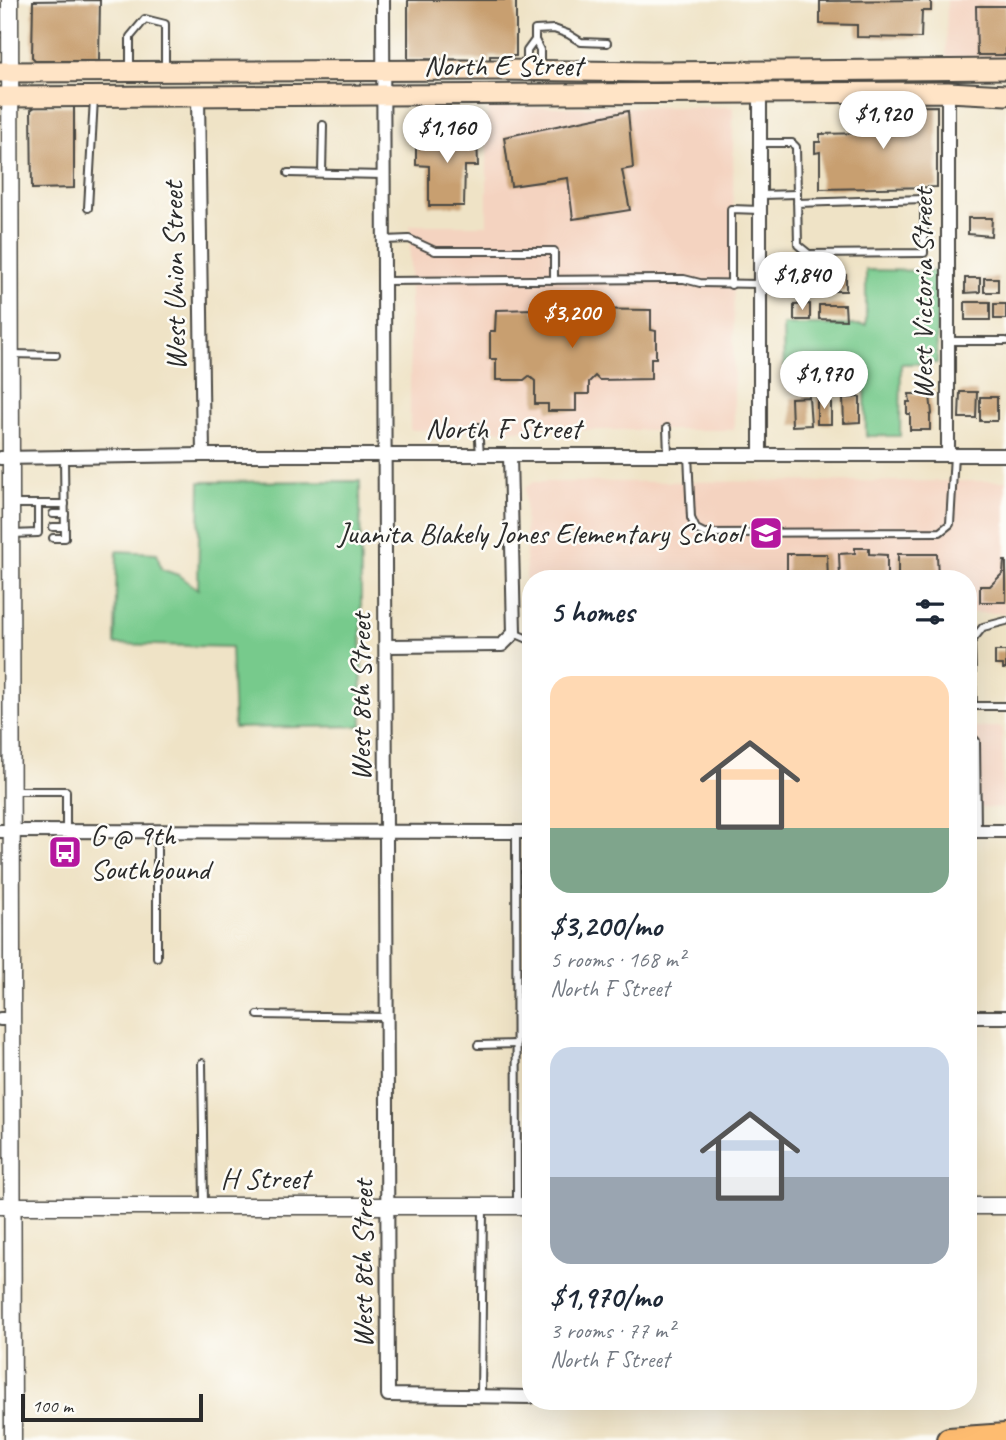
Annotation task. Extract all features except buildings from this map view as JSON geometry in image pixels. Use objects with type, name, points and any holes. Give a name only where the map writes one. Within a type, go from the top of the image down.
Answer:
[{"type":"highway","points":[[949,1440],[1006,1436]]},
{"type":"main road","name":"North E Street","points":[[5,71],[651,72],[1006,69]]},
{"type":"main road","name":"North E Street","points":[[5,97],[948,92],[1006,95]]},
{"type":"street","points":[[10,0],[5,71],[5,277],[10,355],[5,458],[10,534],[5,569],[11,791],[5,831],[5,1019],[13,1440]]},
{"type":"street","name":"West 8th Street","points":[[383,0],[388,1395],[481,1395]]},
{"type":"street","name":"West Victoria Street","points":[[948,92],[951,455]]},
{"type":"street","points":[[760,93],[760,455]]},
{"type":"street","name":"West Union Street","points":[[198,96],[203,455]]},
{"type":"street","name":"North F Street","points":[[5,458],[203,455],[1006,455]]},
{"type":"street","points":[[386,646],[502,645],[514,633],[510,455]]},
{"type":"street","points":[[5,831],[522,832]]},
{"type":"street","points":[[977,831],[1006,831]]},
{"type":"street","points":[[977,1017],[1006,1017]]},
{"type":"street","name":"H Street","points":[[7,1206],[522,1206]]},
{"type":"street","points":[[977,1206],[1006,1206]]},
{"type":"street","points":[[481,1395],[522,1397]]},
{"type":"lane","points":[[130,71],[130,37],[145,19],[165,24],[165,71]]},
{"type":"lane","points":[[534,70],[527,51],[534,40],[535,30],[554,29],[581,42],[607,43]]},
{"type":"lane","points":[[534,40],[540,50],[534,70]]},
{"type":"lane","points":[[88,208],[94,96]]},
{"type":"lane","points":[[322,173],[323,125]]},
{"type":"lane","points":[[760,143],[792,143],[796,147],[797,202],[798,245],[809,254],[924,253],[924,200],[797,202]]},
{"type":"lane","points":[[288,173],[384,175]]},
{"type":"lane","points":[[760,195],[797,194]]},
{"type":"lane","points":[[731,285],[732,209],[760,210]]},
{"type":"lane","points":[[384,240],[409,239],[435,251],[554,251],[554,280]]},
{"type":"lane","points":[[385,281],[684,279],[700,283],[760,284]]},
{"type":"lane","points":[[948,341],[1006,341]]},
{"type":"lane","points":[[10,355],[56,355]]},
{"type":"lane","points":[[478,427],[480,455]]},
{"type":"lane","points":[[667,428],[668,455]]},
{"type":"lane","points":[[688,455],[691,518],[696,529],[704,533],[940,532],[950,524],[952,516],[951,455]]},
{"type":"lane","points":[[52,538],[65,538],[64,457]]},
{"type":"lane","points":[[10,504],[65,504]]},
{"type":"lane","points":[[10,534],[39,531],[38,504]]},
{"type":"lane","points":[[53,514],[65,514]]},
{"type":"lane","points":[[53,527],[65,527]]},
{"type":"lane","points":[[977,634],[982,627],[1006,621]]},
{"type":"lane","points":[[514,633],[522,636]]},
{"type":"lane","points":[[977,706],[1006,706]]},
{"type":"lane","points":[[11,791],[66,791],[66,831]]},
{"type":"lane","points":[[157,832],[157,957]]},
{"type":"lane","points":[[516,832],[517,1044],[522,1179]]},
{"type":"lane","points":[[258,1016],[387,1017]]},
{"type":"lane","points":[[478,1045],[517,1044]]},
{"type":"lane","points":[[202,1063],[204,1206]]},
{"type":"lane","points":[[481,1395],[483,1206]]},
{"type":"shaded area","points":[[947,0],[1006,0],[1006,57],[946,58]]},
{"type":"shaded area","points":[[487,107],[733,107],[734,430],[410,430],[410,225],[487,225]]},
{"type":"shaded area","name":"Juanita Blakely Jones Elementary School","points":[[1006,481],[1006,613],[977,613],[977,570],[526,570],[525,488],[534,482]]},
{"type":"shaded area","points":[[977,727],[1002,727],[1003,808],[977,808]]},
{"type":"green space","points":[[866,270],[936,271],[937,363],[901,364],[900,436],[866,436],[865,381],[784,381],[783,325],[866,325]]},
{"type":"green space","points":[[360,481],[362,726],[234,728],[231,647],[115,644],[117,551],[157,553],[161,569],[178,575],[198,589],[200,482]]},
{"type":"place","name":"Juanita Blakely Jones Elementary School","points":[[766,533]]},
{"type":"place","name":"G @ 9th Southbound","points":[[65,852]]}]
